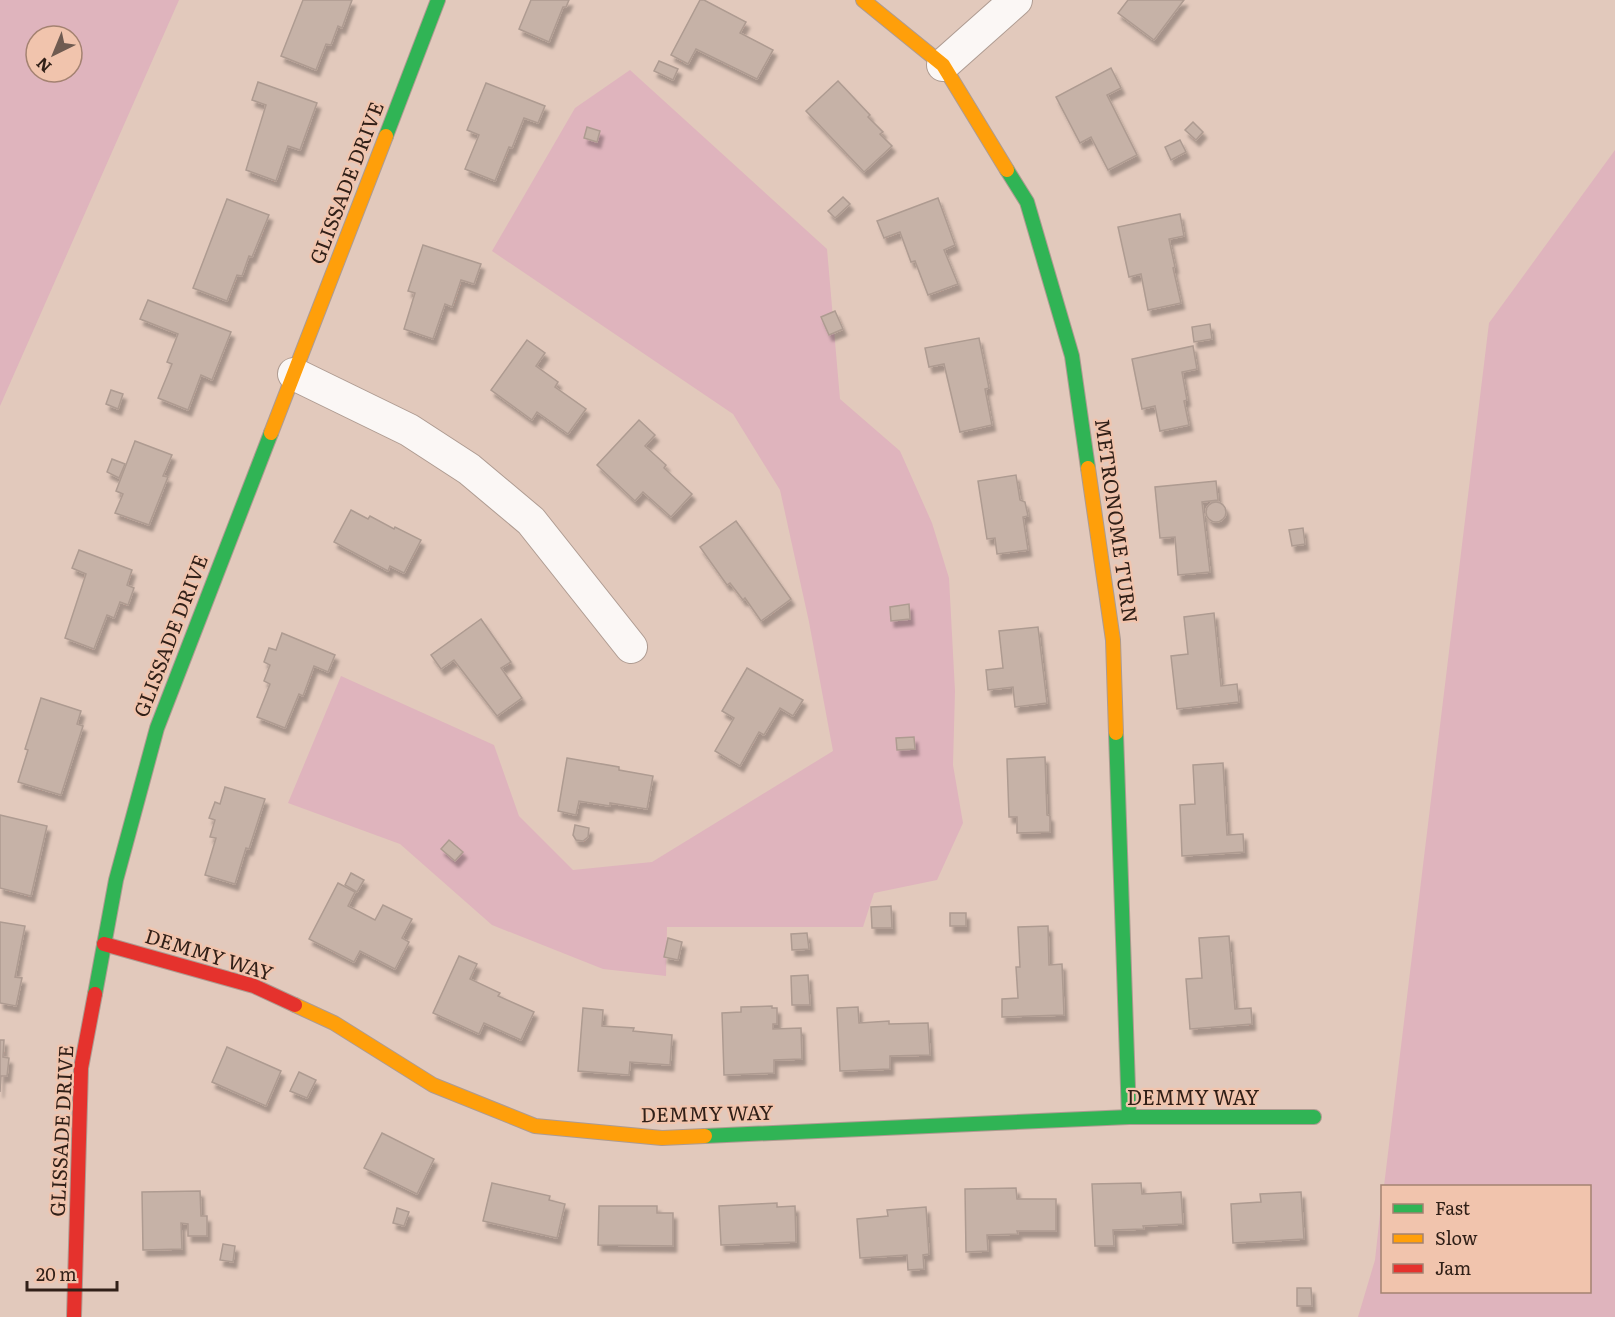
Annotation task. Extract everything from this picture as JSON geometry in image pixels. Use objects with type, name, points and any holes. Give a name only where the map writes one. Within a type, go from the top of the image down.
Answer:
[{"type":"street","name":"GLISSADE DRIVE","points":[[74,1317],[81,1068],[116,880],[157,728],[438,0]]},
{"type":"street","name":"METRONOME TURN","points":[[863,0],[943,65],[1027,202],[1072,356],[1113,640],[1129,1117]]},
{"type":"street","points":[[943,65],[1016,0]]},
{"type":"street","points":[[294,374],[409,430],[469,469],[531,521],[631,647]]},
{"type":"street","name":"DEMMY WAY","points":[[104,944],[254,986],[334,1023],[433,1085],[535,1126],[662,1138],[1129,1117],[1314,1117]]},
{"type":"shaded area","points":[[0,0],[179,0],[0,406]]},
{"type":"shaded area","points":[[630,70],[827,249],[840,399],[900,451],[932,523],[949,578],[955,691],[953,765],[963,823],[937,880],[874,893],[863,927],[667,927],[666,976],[603,969],[492,925],[400,844],[288,803],[341,676],[494,745],[519,816],[573,870],[652,862],[833,751],[809,622],[780,490],[733,414],[492,251],[575,108]]},
{"type":"shaded area","points":[[1615,150],[1615,1317],[1358,1317],[1375,1260],[1381,1205],[1381,1293],[1591,1293],[1591,1185],[1384,1185],[1489,323]]},
{"type":"building","points":[[303,0],[352,0],[342,28],[338,26],[331,45],[326,44],[316,70],[281,56]]},
{"type":"building","points":[[531,0],[569,0],[566,7],[563,7],[549,42],[519,29]]},
{"type":"building","points":[[700,0],[746,22],[740,33],[773,50],[757,79],[696,49],[688,64],[671,55]]},
{"type":"building","points":[[1128,0],[1184,0],[1154,40],[1118,13]]},
{"type":"building","points":[[659,61],[678,69],[673,80],[654,71]]},
{"type":"building","points":[[1111,68],[1121,88],[1107,95],[1137,155],[1108,170],[1091,137],[1080,143],[1056,97]]},
{"type":"building","points":[[838,81],[870,115],[868,117],[883,132],[880,134],[892,146],[864,172],[806,111]]},
{"type":"building","points":[[258,82],[317,103],[300,150],[288,146],[276,181],[246,170],[266,105],[252,100]]},
{"type":"building","points":[[486,83],[545,106],[538,123],[524,118],[495,181],[465,169],[479,135],[467,130]]},
{"type":"building","points":[[1193,122],[1203,132],[1196,140],[1185,130]]},
{"type":"building","points":[[587,127],[600,131],[597,142],[584,138]]},
{"type":"building","points":[[1180,140],[1186,152],[1171,160],[1165,147]]},
{"type":"building","points":[[843,197],[850,204],[835,218],[828,211]]},
{"type":"building","points":[[938,198],[955,245],[944,250],[958,284],[928,295],[915,261],[911,262],[900,232],[884,238],[877,221]]},
{"type":"building","points":[[227,199],[269,215],[252,257],[249,256],[242,276],[237,275],[227,301],[193,288]]},
{"type":"building","points":[[1180,214],[1184,236],[1169,239],[1181,303],[1148,310],[1141,274],[1129,277],[1118,227]]},
{"type":"building","points":[[423,245],[481,264],[474,284],[461,280],[452,307],[445,304],[433,339],[404,329],[415,293],[408,291]]},
{"type":"building","points":[[148,300],[231,332],[212,380],[201,375],[188,410],[158,398],[172,364],[167,362],[178,334],[140,319]]},
{"type":"building","points":[[835,311],[843,329],[829,335],[821,317]]},
{"type":"building","points":[[1210,324],[1212,339],[1194,342],[1192,327]]},
{"type":"building","points":[[979,338],[989,388],[985,389],[992,425],[960,432],[944,364],[929,367],[925,348]]},
{"type":"building","points":[[527,340],[545,353],[536,366],[558,382],[555,387],[586,409],[568,434],[537,412],[532,420],[491,390]]},
{"type":"building","points":[[1193,346],[1197,369],[1182,372],[1187,400],[1184,401],[1189,425],[1160,431],[1155,406],[1142,409],[1132,359]]},
{"type":"building","points":[[111,390],[123,394],[118,409],[106,404]]},
{"type":"building","points":[[639,420],[655,435],[645,446],[666,465],[664,468],[692,494],[671,517],[643,492],[635,501],[597,465]]},
{"type":"building","points":[[135,441],[172,455],[163,476],[168,477],[149,525],[115,513],[123,494],[116,491]]},
{"type":"building","points":[[112,459],[125,464],[119,478],[107,472]]},
{"type":"building","points":[[1016,475],[1020,500],[1025,502],[1028,516],[1023,517],[1028,550],[997,554],[995,538],[987,539],[978,481]]},
{"type":"building","points":[[1216,481],[1218,500],[1202,502],[1210,572],[1178,575],[1175,537],[1160,538],[1155,487]]},
{"type":"building","points":[[1216,502],[1223,505],[1226,512],[1223,519],[1216,522],[1209,519],[1206,512],[1209,505]]},
{"type":"building","points":[[351,510],[368,519],[370,516],[421,540],[404,573],[390,566],[388,571],[334,542]]},
{"type":"building","points":[[736,521],[791,599],[761,621],[745,598],[743,600],[730,583],[727,585],[700,547]]},
{"type":"building","points":[[1303,528],[1305,544],[1292,546],[1289,530]]},
{"type":"building","points":[[79,550],[132,570],[127,585],[134,588],[128,605],[120,602],[114,618],[107,615],[94,649],[65,638],[86,574],[72,568]]},
{"type":"building","points":[[909,604],[910,619],[891,621],[890,607]]},
{"type":"building","points":[[1214,613],[1221,686],[1237,684],[1239,702],[1177,709],[1171,656],[1188,654],[1184,617]]},
{"type":"building","points":[[481,619],[511,662],[501,668],[522,698],[497,716],[454,660],[441,669],[431,655]]},
{"type":"building","points":[[1038,627],[1047,703],[1015,707],[1013,687],[988,690],[986,670],[1003,668],[999,631]]},
{"type":"building","points":[[282,633],[335,655],[328,672],[314,666],[303,696],[299,694],[285,728],[257,717],[270,684],[264,681],[270,665],[264,662],[269,648],[276,650]]},
{"type":"building","points":[[747,668],[803,700],[793,716],[780,708],[764,735],[759,732],[740,766],[715,751],[734,718],[722,711]]},
{"type":"building","points":[[41,698],[81,711],[77,724],[83,726],[61,795],[18,782],[28,750],[25,749]]},
{"type":"building","points":[[914,737],[915,749],[897,750],[896,738]]},
{"type":"building","points":[[1045,757],[1047,815],[1050,816],[1050,832],[1017,833],[1017,817],[1009,817],[1007,759]]},
{"type":"building","points":[[567,758],[619,767],[619,770],[653,776],[647,809],[579,801],[576,815],[558,811]]},
{"type":"building","points":[[1223,763],[1227,835],[1243,834],[1244,852],[1182,856],[1180,805],[1195,804],[1193,765]]},
{"type":"building","points":[[225,787],[265,799],[235,884],[205,875],[216,838],[210,837],[215,820],[209,818],[215,802],[220,804]]},
{"type":"building","points":[[0,815],[47,826],[31,896],[0,888]]},
{"type":"building","points":[[575,825],[589,828],[588,837],[583,841],[576,840],[573,835]]},
{"type":"building","points":[[449,840],[463,852],[455,861],[441,849]]},
{"type":"building","points":[[351,873],[364,880],[357,892],[345,885]]},
{"type":"building","points":[[338,883],[355,892],[348,906],[375,920],[383,905],[412,919],[402,938],[409,942],[395,969],[360,951],[354,962],[309,939]]},
{"type":"building","points":[[891,906],[892,928],[872,928],[871,907]]},
{"type":"building","points":[[950,913],[966,913],[966,926],[950,926]]},
{"type":"building","points":[[0,922],[25,926],[15,977],[22,978],[16,1006],[0,1003]]},
{"type":"building","points":[[1048,926],[1049,965],[1062,964],[1064,1015],[1002,1017],[1002,999],[1018,998],[1016,967],[1020,967],[1018,927]]},
{"type":"building","points":[[807,933],[809,949],[792,950],[791,934]]},
{"type":"building","points":[[1229,936],[1235,1009],[1251,1008],[1252,1024],[1190,1029],[1186,979],[1202,978],[1199,938]]},
{"type":"building","points":[[668,938],[682,942],[678,960],[664,957]]},
{"type":"building","points":[[459,956],[477,964],[470,979],[500,993],[498,996],[534,1012],[521,1040],[484,1023],[479,1034],[433,1013]]},
{"type":"building","points":[[808,975],[810,1005],[792,1005],[791,976]]},
{"type":"building","points":[[772,1006],[772,1008],[777,1008],[777,1024],[773,1024],[773,1029],[801,1028],[802,1059],[774,1060],[774,1073],[724,1075],[722,1013],[741,1012],[741,1007]]},
{"type":"building","points":[[858,1007],[859,1023],[889,1021],[889,1024],[928,1023],[930,1055],[890,1056],[890,1069],[840,1071],[837,1008]]},
{"type":"building","points":[[583,1008],[603,1010],[602,1026],[634,1028],[633,1031],[672,1035],[670,1065],[630,1062],[629,1075],[578,1071]]},
{"type":"building","points":[[0,1040],[4,1040],[3,1057],[9,1058],[7,1076],[1,1076],[0,1092]]},
{"type":"building","points":[[227,1047],[281,1071],[266,1106],[212,1082]]},
{"type":"building","points":[[299,1072],[316,1080],[307,1098],[290,1091]]},
{"type":"building","points":[[382,1133],[434,1159],[417,1194],[364,1168]]},
{"type":"building","points":[[492,1183],[550,1196],[549,1200],[565,1204],[557,1238],[483,1221]]},
{"type":"building","points":[[1141,1183],[1142,1194],[1181,1192],[1183,1224],[1113,1230],[1114,1246],[1095,1246],[1092,1184]]},
{"type":"building","points":[[1016,1188],[1017,1199],[1056,1199],[1056,1231],[1017,1231],[1018,1234],[987,1235],[988,1251],[966,1252],[965,1189]]},
{"type":"building","points":[[200,1191],[201,1216],[207,1216],[207,1236],[188,1236],[188,1224],[181,1223],[182,1249],[143,1250],[142,1192]]},
{"type":"building","points":[[1301,1192],[1304,1239],[1233,1243],[1231,1204],[1261,1202],[1260,1194]]},
{"type":"building","points":[[777,1203],[777,1207],[795,1206],[796,1242],[721,1245],[719,1206]]},
{"type":"building","points":[[599,1206],[657,1206],[657,1213],[673,1213],[673,1246],[598,1245]]},
{"type":"building","points":[[926,1207],[929,1254],[923,1255],[924,1269],[908,1270],[907,1255],[860,1258],[857,1219],[888,1216],[887,1210]]},
{"type":"building","points":[[397,1208],[409,1212],[404,1226],[393,1223]]},
{"type":"building","points":[[223,1244],[235,1246],[233,1262],[220,1260]]},
{"type":"building","points":[[1297,1288],[1311,1288],[1312,1306],[1297,1306]]},
{"type":"traffic: fast","points":[[386,136],[438,0]]},
{"type":"traffic: fast","points":[[1007,170],[1027,202],[1072,356],[1088,468]]},
{"type":"traffic: fast","points":[[95,994],[116,880],[157,728],[271,433]]},
{"type":"traffic: fast","points":[[1116,733],[1129,1117]]},
{"type":"traffic: fast","points":[[705,1136],[1129,1117],[1314,1117]]},
{"type":"traffic: slow","points":[[863,0],[943,65],[1007,170]]},
{"type":"traffic: slow","points":[[271,433],[386,136]]},
{"type":"traffic: slow","points":[[1088,468],[1113,640],[1116,733]]},
{"type":"traffic: slow","points":[[295,1005],[334,1023],[433,1085],[535,1126],[662,1138],[705,1136]]},
{"type":"traffic: jam","points":[[104,944],[254,986],[295,1005]]},
{"type":"traffic: jam","points":[[74,1317],[81,1068],[95,994]]}]
